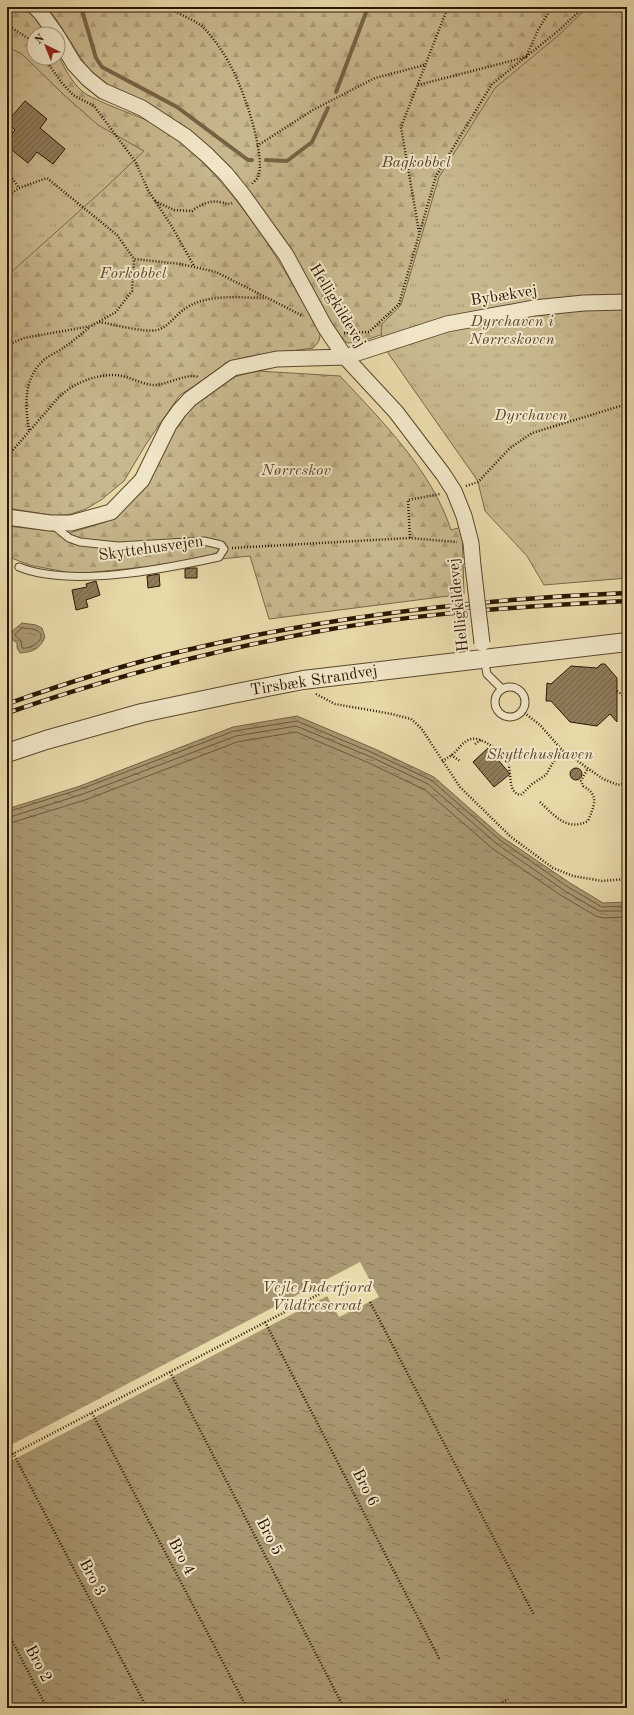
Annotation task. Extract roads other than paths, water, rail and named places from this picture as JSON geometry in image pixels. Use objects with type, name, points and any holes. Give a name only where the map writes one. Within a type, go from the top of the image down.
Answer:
[{"type":"street","points":[[35,7],[50,26]]},
{"type":"street","name":"Helligkildevej","points":[[66,50],[74,64],[88,79],[103,91],[142,108],[185,136],[217,165],[243,194],[286,255],[325,327],[345,357],[396,412],[443,474],[454,491],[464,516],[471,543],[483,651]]},
{"type":"street","name":"Bybækvej","points":[[345,357],[424,331],[461,321],[534,308],[584,303],[627,302]]},
{"type":"street","name":"Skyttehusvejen","points":[[7,516],[50,523],[71,523],[111,512],[142,480],[169,425],[179,411],[190,399],[233,368],[277,359],[345,357]]},
{"type":"street","name":"Tirsbæk Strandvej","points":[[7,753],[46,740],[142,714],[303,680],[483,651],[627,642]]},
{"type":"lane","name":"Skyttehusvejen","points":[[19,568],[31,572],[50,575],[107,575],[190,563],[219,557],[224,549],[221,545],[204,541],[118,546],[80,542],[69,538],[50,523]]},
{"type":"lane","points":[[483,651],[487,674],[502,689]]},
{"type":"lane","points":[[511,686],[520,690],[523,694],[525,703],[522,711],[515,716],[511,717],[497,711],[494,701],[498,692],[502,689],[511,686]]},
{"type":"water","points":[[22,623],[36,625],[42,628],[45,637],[36,649],[29,652],[20,653],[17,648],[17,643],[9,637],[11,632]]},
{"type":"water","name":"Vejle Inderfjord Vildtreservat","points":[[297,716],[375,749],[434,777],[502,837],[570,883],[603,903],[627,902],[627,1708],[7,1708],[7,809],[80,786],[233,727]]},
{"type":"waterway","points":[[81,7],[96,58],[102,67],[177,107],[248,160],[252,160]]},
{"type":"waterway","points":[[336,92],[368,7]]},
{"type":"waterway","points":[[266,160],[287,161],[312,142],[328,108]]},
{"type":"railway","points":[[7,704],[74,681],[141,661],[241,638],[296,628],[406,611],[461,605],[627,593]]},
{"type":"railway","points":[[7,713],[84,688],[162,666],[241,647],[320,631],[396,619],[473,611],[627,601]]},
{"type":"park label","name":"Bagkobbel","points":[[416,163]]},
{"type":"park label","name":"Forkobbel","points":[[133,274]]},
{"type":"park label","name":"Dyrehaven i Nørreskoven","points":[[512,331]]},
{"type":"park label","name":"Dyrehaven","points":[[531,416]]},
{"type":"park label","name":"Nørreskov","points":[[296,471]]},
{"type":"park label","name":"Skyttehushaven","points":[[540,755]]}]
